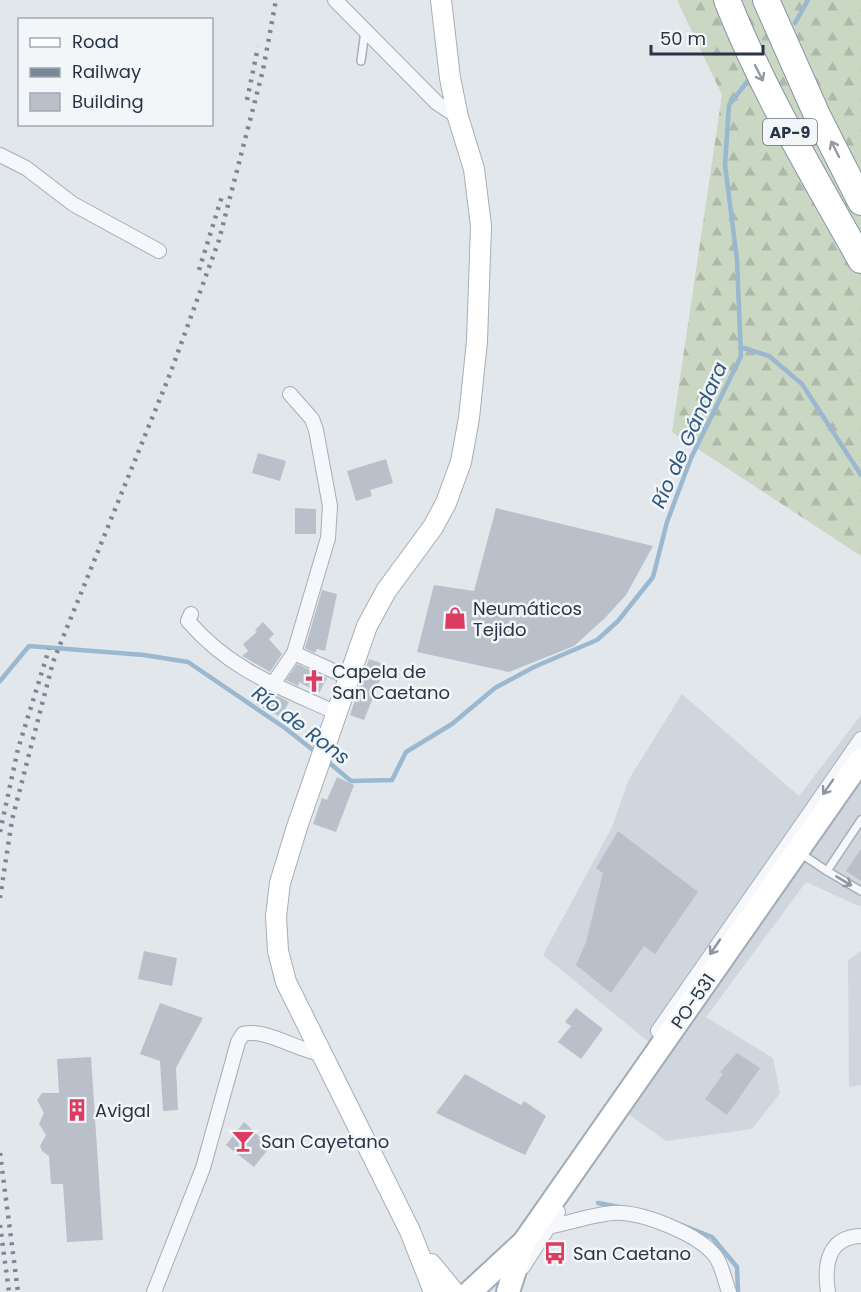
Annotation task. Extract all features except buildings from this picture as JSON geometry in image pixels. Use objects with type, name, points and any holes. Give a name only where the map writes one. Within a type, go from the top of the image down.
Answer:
[{"type":"highway","name":"AP-9","points":[[727,0],[743,41],[796,144],[861,260]]},
{"type":"highway","name":"AP-9","points":[[766,0],[817,115],[861,202]]},
{"type":"main road","points":[[434,1292],[414,1239],[321,1054],[280,965],[276,916],[280,883],[316,771],[375,610],[447,503],[465,443],[477,341],[481,226],[474,169],[458,117],[441,0]]},
{"type":"main road","name":"PO-531","points":[[524,1242],[861,760]]},
{"type":"main road","points":[[414,1239],[446,1285],[454,1292]]},
{"type":"main road","points":[[469,1292],[524,1242]]},
{"type":"main road","points":[[510,1289],[524,1242]]},
{"type":"street","points":[[335,0],[437,104],[458,117]]},
{"type":"street","points":[[0,155],[26,168],[73,204],[159,251]]},
{"type":"street","points":[[273,684],[294,653],[328,538],[330,506],[316,430],[312,419],[290,394]]},
{"type":"street","points":[[191,614],[188,621],[209,645],[256,677],[337,713]]},
{"type":"street","points":[[294,653],[349,678]]},
{"type":"street","name":"PO-531","points":[[481,1283],[861,739]]},
{"type":"street","name":"PO-531","points":[[510,1289],[548,1227],[758,918],[806,857],[861,778]]},
{"type":"street","points":[[154,1292],[203,1168],[238,1042],[243,1034],[261,1033],[303,1051],[321,1054]]},
{"type":"street","points":[[548,1227],[612,1213],[634,1215],[660,1223],[699,1240],[717,1258],[729,1292]]},
{"type":"street","points":[[828,1292],[825,1270],[828,1257],[839,1244],[861,1236]]},
{"type":"lane","points":[[361,61],[365,30]]},
{"type":"lane","points":[[827,871],[861,820]]},
{"type":"lane","points":[[806,857],[861,891]]},
{"type":"shaded area","points":[[682,694],[799,796],[861,715],[861,907],[806,882],[706,1017],[773,1058],[780,1093],[752,1129],[666,1141],[610,1101],[650,1043],[543,955],[612,827],[629,779]]},
{"type":"shaded area","points":[[861,951],[861,1085],[849,1087],[848,960]]},
{"type":"green space","points":[[677,0],[861,0],[861,556],[672,432],[722,95]]},
{"type":"waterway","name":"Río de Gándara","points":[[795,23],[808,0]]},
{"type":"waterway","name":"Río de Gándara","points":[[327,761],[351,781],[392,780],[406,752],[452,724],[495,688],[534,667],[597,640],[618,621],[653,577],[667,522],[691,458],[741,356],[737,260],[725,165],[729,105],[747,82]]},
{"type":"waterway","points":[[740,347],[769,356],[802,384],[861,475]]},
{"type":"waterway","name":"Río de Rons","points":[[0,681],[29,646],[144,655],[188,662],[285,728],[318,754]]},
{"type":"waterway","points":[[598,1203],[619,1207]]},
{"type":"waterway","points":[[659,1216],[712,1237],[737,1267],[738,1292]]},
{"type":"railway","points":[[0,898],[12,820],[53,662],[170,374],[219,240],[263,70],[276,0]]},
{"type":"railway","points":[[247,100],[258,47]]},
{"type":"railway","points":[[199,270],[223,193]]},
{"type":"railway","points":[[0,832],[18,749],[49,649]]},
{"type":"railway","points":[[0,1153],[18,1292]]},
{"type":"railway","points":[[0,1225],[9,1292]]},
{"type":"place","name":"Neumáticos Tejido","points":[[455,618]]},
{"type":"place","name":"Capela de San Caetano","points":[[314,681]]},
{"type":"place","name":"Avigal","points":[[77,1110]]},
{"type":"place","name":"San Cayetano","points":[[243,1141]]},
{"type":"place","name":"San Caetano","points":[[555,1253]]}]
